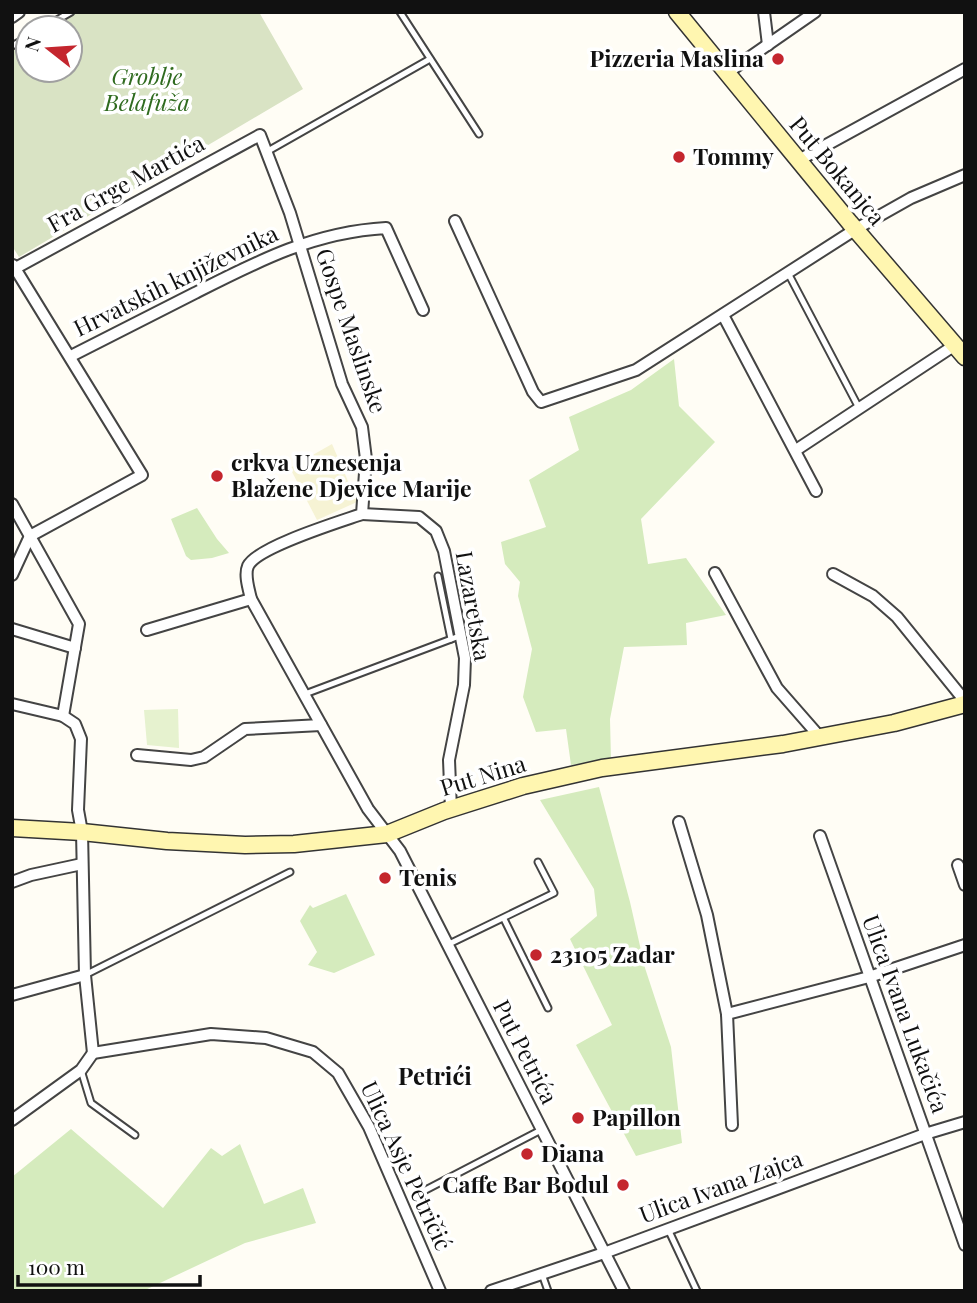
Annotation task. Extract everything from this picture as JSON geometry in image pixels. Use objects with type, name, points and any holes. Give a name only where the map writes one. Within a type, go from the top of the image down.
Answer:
[{"type":"main road","name":"Put Bokanjca","points":[[677,12],[960,351]]},
{"type":"main road","name":"Put Nina","points":[[12,828],[245,845],[294,844],[387,834],[451,809],[523,786],[602,768],[783,744],[894,723],[965,702]]},
{"type":"street","points":[[12,17],[19,12]]},
{"type":"street","points":[[764,12],[768,45]]},
{"type":"street","points":[[727,73],[815,12]]},
{"type":"street","points":[[799,160],[965,69]]},
{"type":"street","name":"Gospe Maslinske","points":[[260,135],[268,151],[299,244],[342,384],[362,427],[366,459],[362,514]]},
{"type":"street","name":"Fra Grge Martića","points":[[13,268],[260,135]]},
{"type":"street","points":[[455,221],[533,392],[541,402],[636,370],[856,229],[911,198],[965,175]]},
{"type":"street","name":"Hrvatskih književnika","points":[[71,356],[241,270],[299,244],[361,229],[386,228],[424,310]]},
{"type":"street","points":[[12,575],[30,536],[142,475],[71,356],[13,268]]},
{"type":"street","points":[[723,315],[816,491]]},
{"type":"street","points":[[796,450],[859,408],[960,351]]},
{"type":"street","points":[[12,504],[79,624],[63,716]]},
{"type":"street","points":[[362,514],[270,548],[248,566],[247,577],[251,599],[369,809],[387,834]]},
{"type":"street","name":"Lazaretska","points":[[362,514],[419,516],[436,531],[450,575],[456,637],[465,658],[464,685],[449,760],[451,809]]},
{"type":"street","points":[[715,573],[777,688],[819,736]]},
{"type":"street","points":[[833,573],[873,596],[897,617],[965,702]]},
{"type":"street","points":[[147,630],[251,599]]},
{"type":"street","points":[[12,629],[75,648]]},
{"type":"street","points":[[12,704],[63,716],[75,724],[81,738],[78,810],[82,832],[85,975],[93,1053],[81,1070],[12,1120]]},
{"type":"street","points":[[137,755],[191,760],[204,757],[245,729],[321,725]]},
{"type":"street","points":[[679,822],[707,915],[727,1014],[732,1125]]},
{"type":"street","name":"Put Petrića","points":[[387,834],[400,850],[624,1291]]},
{"type":"street","name":"Ulica Ivana Lukačića","points":[[820,835],[965,1245]]},
{"type":"street","points":[[12,882],[82,864]]},
{"type":"street","points":[[958,865],[965,885]]},
{"type":"street","points":[[727,1014],[869,977],[965,945]]},
{"type":"street","points":[[12,995],[85,975]]},
{"type":"street","name":"Ulica Asje Petričić","points":[[93,1053],[211,1034],[267,1038],[313,1052],[338,1073],[369,1127],[440,1291]]},
{"type":"street","name":"Ulica Ivana Zajca","points":[[491,1291],[604,1253],[925,1134],[965,1122]]},
{"type":"lane","points":[[400,12],[478,134]]},
{"type":"lane","points":[[268,151],[430,59]]},
{"type":"lane","points":[[788,273],[859,408]]},
{"type":"lane","points":[[304,695],[456,637],[438,576]]},
{"type":"lane","points":[[447,944],[504,919],[554,892],[538,862]]},
{"type":"lane","points":[[85,975],[290,872]]},
{"type":"lane","points":[[504,919],[548,1008]]},
{"type":"lane","points":[[81,1070],[91,1103],[135,1135]]},
{"type":"lane","points":[[414,1196],[541,1130]]},
{"type":"lane","points":[[668,1229],[697,1291]]},
{"type":"lane","points":[[542,1273],[548,1291]]},
{"type":"shaded area","points":[[332,444],[357,502],[317,520],[290,468]]},
{"type":"green space","name":"Groblje Belafuža","points":[[259,12],[303,89],[19,257],[12,246],[12,49],[14,48],[14,84],[84,84],[84,14],[74,14]]},
{"type":"green space","points":[[674,359],[679,406],[715,442],[641,519],[648,564],[686,558],[726,615],[686,623],[687,645],[624,647],[610,719],[611,760],[571,765],[566,729],[536,732],[523,697],[532,649],[518,596],[520,582],[505,564],[501,542],[546,527],[529,480],[579,450],[569,417],[631,390]]},
{"type":"green space","points":[[197,508],[229,553],[191,560],[186,556],[171,519]]},
{"type":"green space","points":[[178,709],[179,748],[147,745],[144,710]]},
{"type":"green space","points":[[599,787],[645,968],[671,1047],[682,1143],[636,1156],[576,1045],[612,1025],[570,939],[597,916],[594,889],[540,800]]},
{"type":"green space","points":[[346,894],[375,955],[334,973],[308,965],[317,952],[300,921],[310,905],[313,908]]},
{"type":"green space","points":[[71,1129],[163,1208],[211,1148],[222,1156],[240,1144],[264,1204],[303,1188],[316,1223],[245,1243],[143,1291],[12,1291],[12,1177]]},
{"type":"place","name":"Pizzeria Maslina","points":[[778,59]]},
{"type":"place","name":"Tommy","points":[[679,157]]},
{"type":"place","name":"crkva Uznesenja Blažene Djevice Marije","points":[[217,476]]},
{"type":"place","name":"Tenis","points":[[385,878]]},
{"type":"place","name":"23105 Zadar","points":[[536,955]]},
{"type":"place","name":"Papillon","points":[[578,1118]]},
{"type":"place","name":"Diana","points":[[527,1154]]},
{"type":"place","name":"Caffe Bar Bodul","points":[[623,1185]]},
{"type":"district","name":"Petrići","points":[[435,1077]]}]
